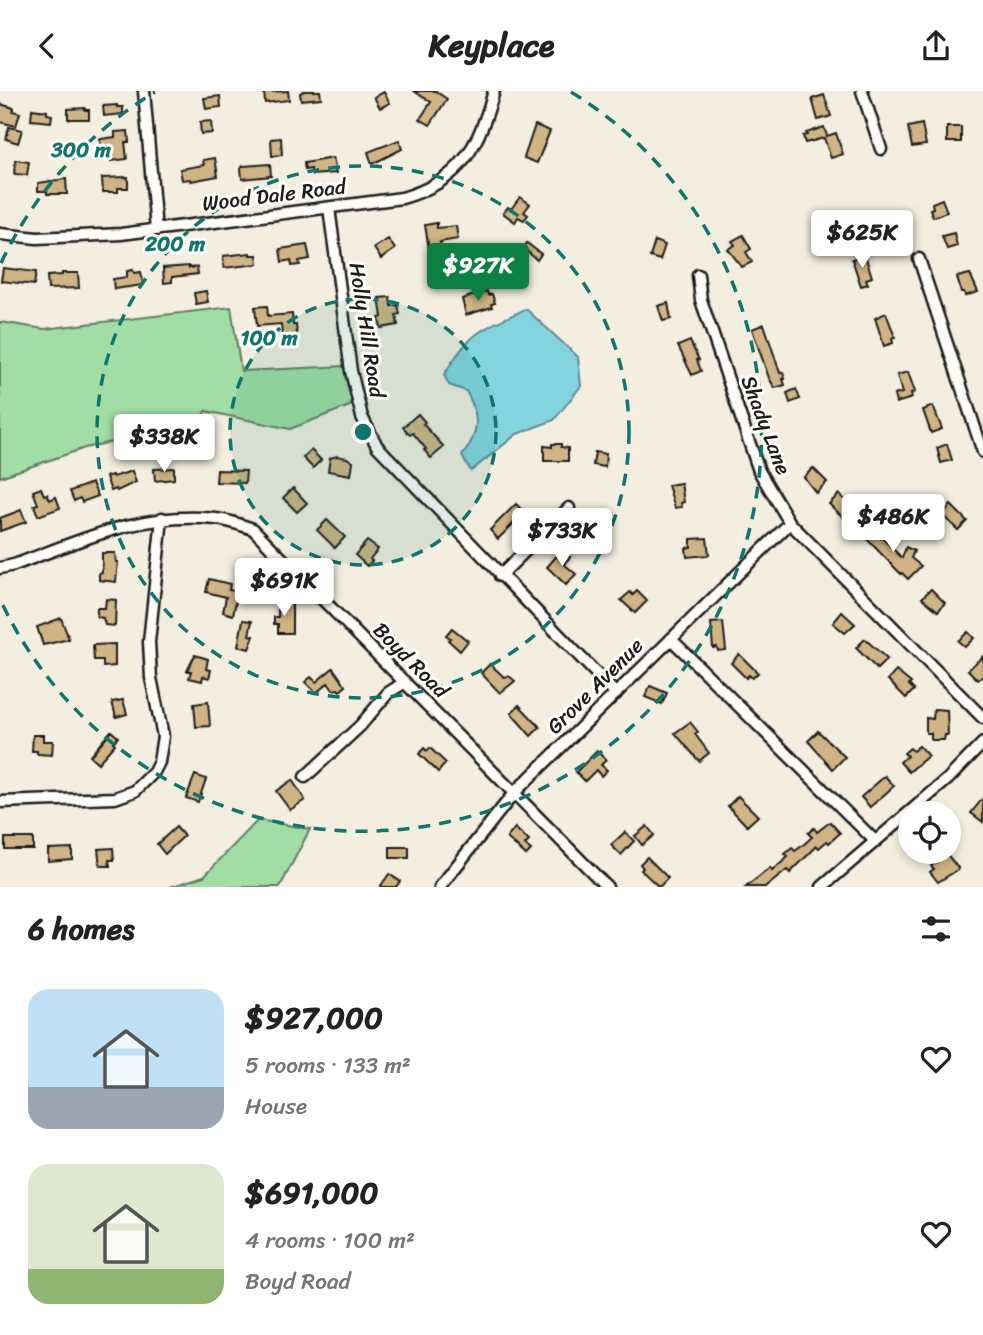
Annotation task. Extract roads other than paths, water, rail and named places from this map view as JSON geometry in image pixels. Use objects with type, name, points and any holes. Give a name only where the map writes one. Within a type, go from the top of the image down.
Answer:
[{"type":"street","points":[[144,91],[156,230]]},
{"type":"street","name":"Wood Dale Road","points":[[0,234],[37,239],[156,230],[402,198],[443,180],[463,163],[486,120],[494,91]]},
{"type":"street","points":[[862,91],[881,149]]},
{"type":"street","name":"Holly Hill Road","points":[[329,208],[351,371],[362,417],[377,446],[616,694]]},
{"type":"street","points":[[919,259],[983,452]]},
{"type":"street","name":"Shady Lane","points":[[698,275],[701,300],[759,471],[790,523],[983,718]]},
{"type":"street","points":[[500,576],[569,508]]},
{"type":"street","points":[[0,802],[115,799],[135,790],[154,772],[159,762],[163,736],[152,678],[149,642],[162,518]]},
{"type":"street","name":"Boyd Road","points":[[0,568],[128,523],[162,518],[218,519],[253,529],[607,887]]},
{"type":"street","name":"Grove Avenue","points":[[440,887],[514,793],[790,523]]},
{"type":"street","points":[[671,639],[875,841]]},
{"type":"street","points":[[305,778],[354,733],[388,693],[405,682]]},
{"type":"street","points":[[822,887],[947,779],[983,743]]},
{"type":"water","points":[[526,309],[578,357],[581,386],[554,420],[517,434],[471,471],[462,456],[475,432],[474,408],[466,391],[449,385],[444,375],[453,360],[478,333]]}]
